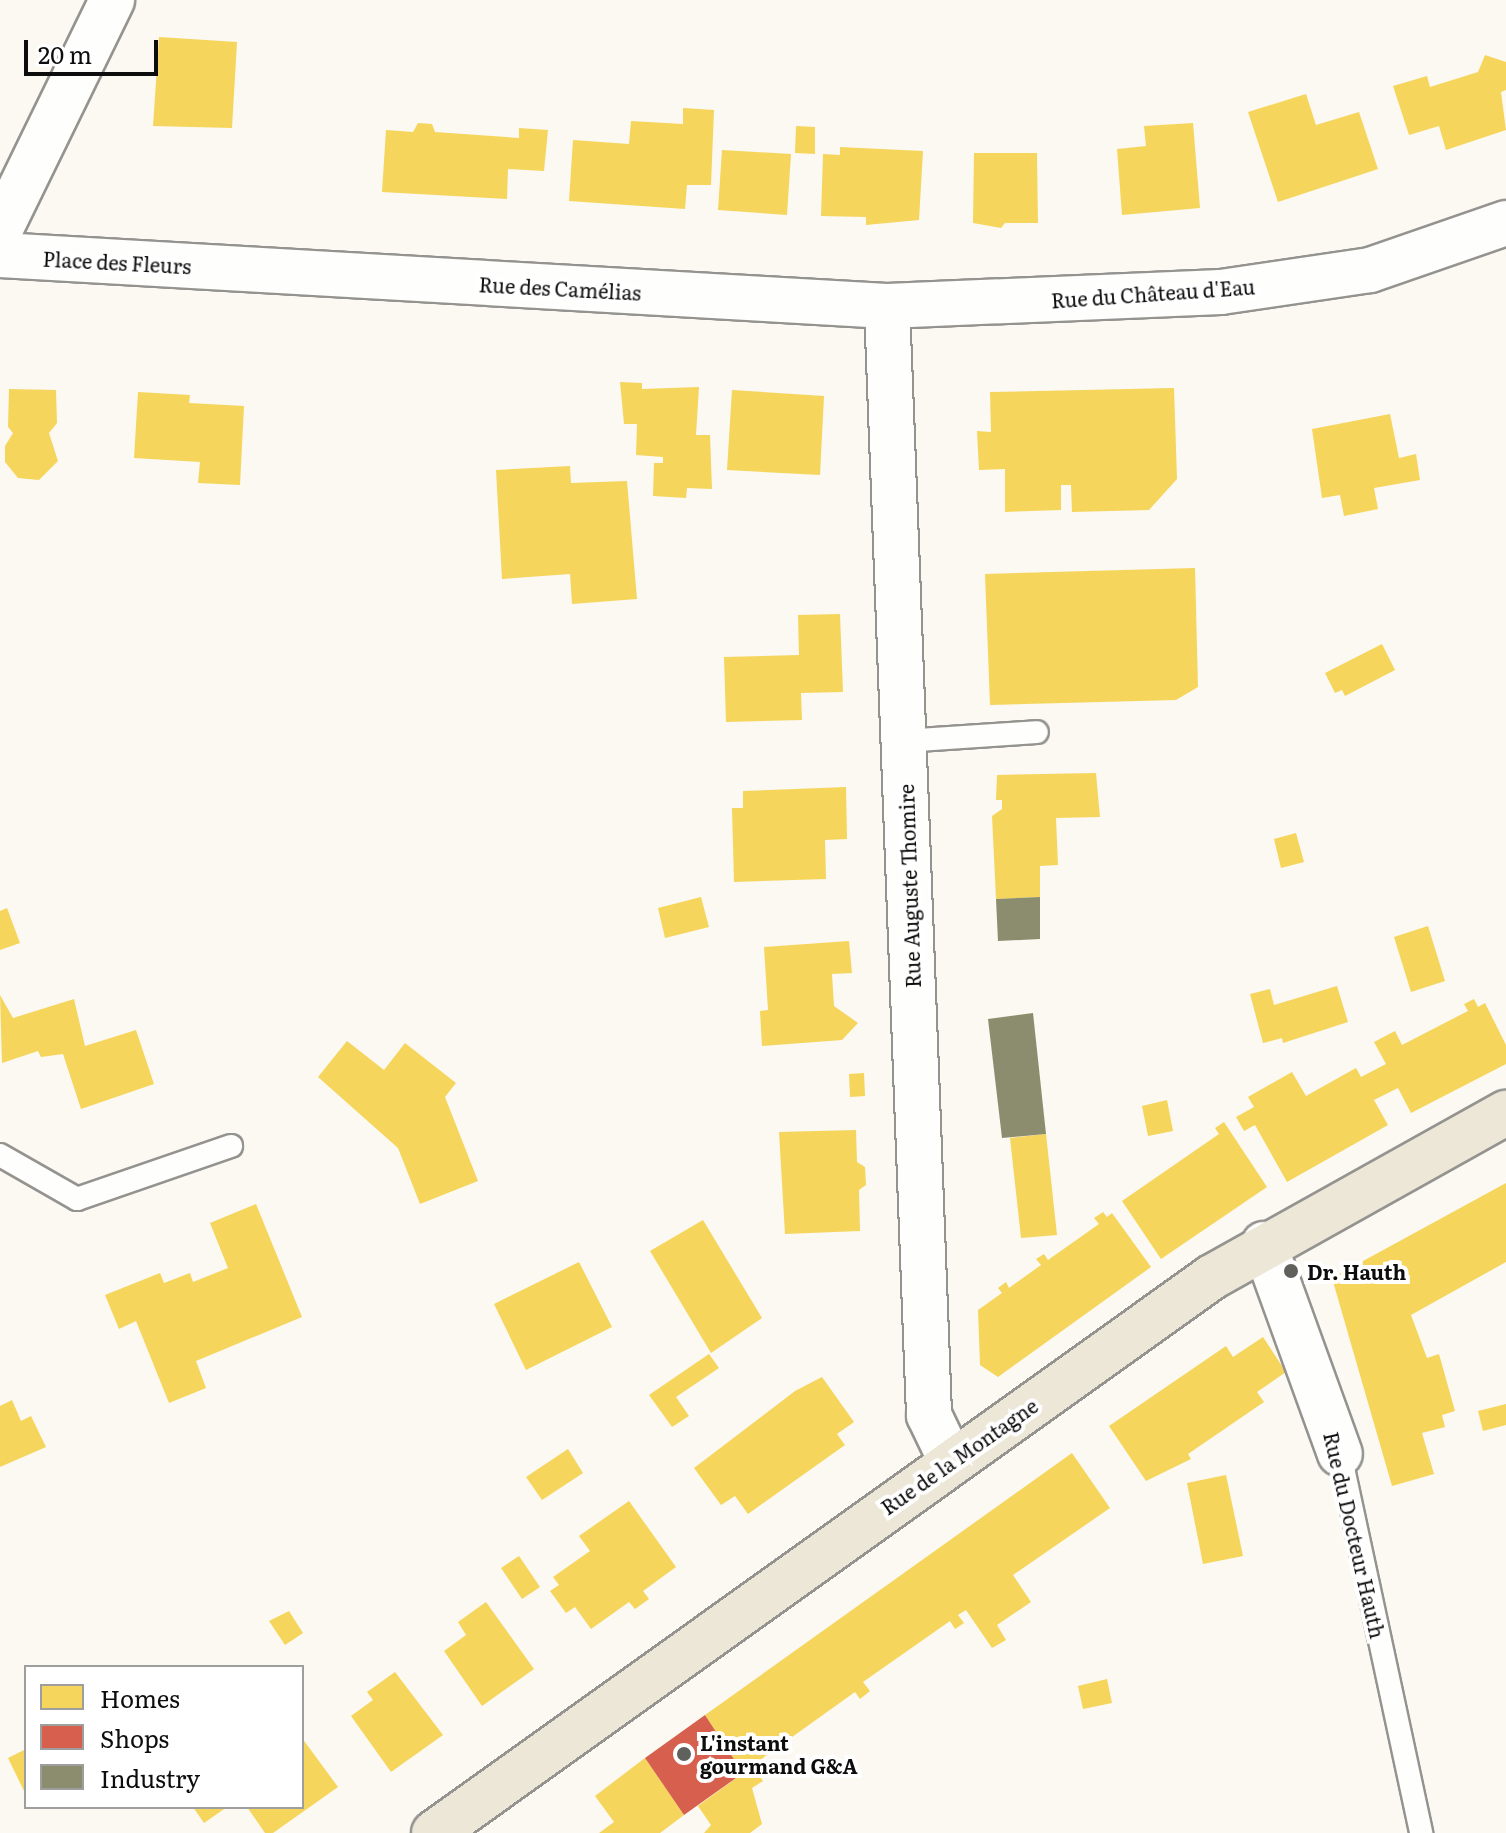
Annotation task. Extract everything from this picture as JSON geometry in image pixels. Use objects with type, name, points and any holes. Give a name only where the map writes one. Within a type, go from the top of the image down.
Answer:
[{"type":"main road","name":"Rue de la Montagne","points":[[434,1833],[951,1461],[1264,1244],[1506,1113]]},
{"type":"street","points":[[0,230],[112,0]]},
{"type":"street","name":"Rue du Château d'Eau","points":[[887,306],[1221,292],[1370,270],[1506,223]]},
{"type":"street","name":"Place des Fleurs","points":[[0,255],[233,270]]},
{"type":"street","name":"Rue des Camélias","points":[[233,270],[887,306]]},
{"type":"street","name":"Rue Auguste Thomire","points":[[887,306],[929,1415],[951,1461]]},
{"type":"street","name":"Rue du Docteur Hauth","points":[[1264,1244],[1340,1454]]},
{"type":"lane","points":[[903,741],[1037,732]]},
{"type":"lane","points":[[0,1155],[77,1199],[231,1146]]},
{"type":"lane","name":"Rue du Docteur Hauth","points":[[1340,1454],[1421,1833]]},
{"type":"building: Homes","points":[[159,37],[237,42],[232,128],[153,126]]},
{"type":"building: Homes","points":[[1485,55],[1506,62],[1506,90],[1501,92],[1506,130],[1446,150],[1439,126],[1409,135],[1393,86],[1427,76],[1430,87],[1478,72]]},
{"type":"building: Homes","points":[[1306,94],[1316,125],[1359,112],[1378,169],[1278,202],[1248,112]]},
{"type":"building: Homes","points":[[683,108],[714,110],[711,185],[687,185],[685,209],[569,201],[573,140],[629,144],[631,121],[683,124]]},
{"type":"building: Homes","points":[[418,123],[432,124],[435,132],[519,138],[519,128],[548,130],[544,171],[508,169],[507,199],[382,192],[386,130],[413,132]]},
{"type":"building: Homes","points":[[1193,123],[1200,208],[1122,215],[1117,149],[1146,146],[1144,126]]},
{"type":"building: Homes","points":[[796,126],[815,127],[815,154],[795,153]]},
{"type":"building: Homes","points":[[840,147],[923,151],[919,220],[866,225],[866,217],[821,216],[823,154],[840,155]]},
{"type":"building: Homes","points":[[722,150],[791,154],[787,215],[718,210]]},
{"type":"building: Homes","points":[[974,153],[1037,153],[1038,223],[1005,223],[1001,228],[973,223]]},
{"type":"building: Homes","points":[[620,382],[642,383],[642,389],[699,387],[696,435],[710,435],[712,489],[687,488],[686,498],[653,496],[654,463],[663,463],[663,457],[636,455],[637,424],[624,424]]},
{"type":"building: Homes","points":[[1174,388],[1177,479],[1149,510],[1072,512],[1071,485],[1061,485],[1061,510],[1005,512],[1005,469],[979,470],[977,431],[991,432],[990,392]]},
{"type":"building: Homes","points":[[9,389],[56,390],[57,423],[49,433],[58,461],[39,480],[18,478],[5,462],[5,446],[13,433],[8,427]]},
{"type":"building: Homes","points":[[732,390],[824,396],[820,475],[727,470]]},
{"type":"building: Homes","points":[[138,392],[190,395],[189,403],[244,406],[240,485],[198,483],[200,462],[134,458]]},
{"type":"building: Homes","points":[[1390,414],[1399,458],[1416,454],[1420,480],[1374,488],[1378,509],[1344,516],[1340,495],[1322,498],[1312,429]]},
{"type":"building: Homes","points":[[570,466],[571,483],[627,481],[637,599],[572,604],[570,574],[502,579],[496,470]]},
{"type":"building: Homes","points":[[1195,568],[1198,687],[1176,700],[990,705],[985,574]]},
{"type":"building: Homes","points":[[840,614],[843,692],[801,693],[802,720],[726,722],[724,657],[799,655],[798,615]]},
{"type":"building: Homes","points":[[1382,644],[1395,670],[1345,696],[1342,690],[1335,693],[1325,673]]},
{"type":"building: Homes","points":[[1096,773],[1100,817],[1056,818],[1058,865],[1040,866],[1040,897],[996,899],[992,816],[1002,809],[1002,800],[996,800],[997,775]]},
{"type":"building: Homes","points":[[846,787],[847,839],[825,840],[826,879],[734,882],[732,808],[743,808],[743,791]]},
{"type":"building: Homes","points":[[1296,833],[1304,862],[1281,868],[1274,839]]},
{"type":"building: Homes","points":[[701,897],[709,927],[665,938],[658,908]]},
{"type":"building: Homes","points":[[7,908],[20,943],[0,950],[0,911]]},
{"type":"building: Homes","points":[[1428,926],[1445,981],[1411,992],[1394,937]]},
{"type":"building: Homes","points":[[849,941],[852,973],[832,974],[834,1006],[858,1023],[842,1040],[762,1046],[760,1011],[768,1010],[764,947]]},
{"type":"building: Homes","points":[[1337,986],[1348,1022],[1283,1043],[1282,1038],[1263,1043],[1250,994],[1270,989],[1274,1005]]},
{"type":"building: Homes","points":[[0,995],[13,1018],[74,999],[85,1046],[136,1030],[154,1084],[81,1109],[63,1054],[41,1057],[38,1051],[2,1063]]},
{"type":"building: Homes","points":[[1474,999],[1478,1007],[1485,1003],[1506,1045],[1506,1064],[1411,1113],[1398,1088],[1374,1100],[1388,1125],[1287,1182],[1255,1125],[1244,1131],[1236,1117],[1254,1107],[1248,1097],[1292,1072],[1306,1096],[1356,1068],[1361,1077],[1386,1064],[1374,1042],[1395,1031],[1402,1045],[1468,1011],[1464,1004]]},
{"type":"building: Homes","points":[[347,1041],[384,1070],[405,1043],[456,1083],[445,1097],[478,1181],[420,1204],[398,1148],[318,1077]]},
{"type":"building: Homes","points":[[864,1073],[865,1096],[850,1097],[849,1074]]},
{"type":"building: Homes","points":[[1167,1100],[1173,1131],[1148,1136],[1142,1106]]},
{"type":"building: Homes","points":[[1224,1122],[1267,1187],[1161,1259],[1122,1201],[1219,1134],[1215,1128]]},
{"type":"building: Homes","points":[[856,1130],[857,1162],[865,1167],[866,1185],[859,1190],[860,1231],[785,1234],[779,1132]]},
{"type":"building: Homes","points":[[1046,1134],[1057,1235],[1021,1238],[1010,1138]]},
{"type":"building: Homes","points":[[1506,1183],[1506,1262],[1411,1315],[1427,1358],[1439,1354],[1455,1411],[1442,1415],[1445,1427],[1422,1433],[1434,1474],[1392,1486],[1332,1278]]},
{"type":"building: Homes","points":[[256,1204],[302,1317],[196,1361],[206,1388],[169,1403],[136,1321],[119,1329],[105,1295],[160,1273],[164,1283],[190,1273],[193,1282],[228,1268],[210,1223]]},
{"type":"building: Homes","points":[[1103,1212],[1107,1217],[1112,1213],[1151,1267],[998,1377],[980,1365],[978,1310],[1002,1293],[998,1288],[1006,1282],[1009,1288],[1041,1265],[1036,1259],[1044,1254],[1048,1260],[1099,1224],[1094,1218]]},
{"type":"building: Homes","points":[[703,1220],[762,1318],[711,1353],[650,1251]]},
{"type":"building: Homes","points":[[579,1262],[612,1327],[526,1370],[494,1304]]},
{"type":"building: Homes","points":[[1263,1337],[1286,1372],[1257,1392],[1264,1402],[1188,1454],[1191,1459],[1146,1481],[1109,1426],[1226,1346],[1233,1357]]},
{"type":"building: Homes","points":[[709,1354],[719,1368],[676,1397],[689,1416],[672,1427],[649,1395]]},
{"type":"building: Homes","points":[[822,1377],[854,1422],[837,1434],[845,1445],[748,1514],[735,1496],[721,1505],[694,1468],[795,1391]]},
{"type":"building: Homes","points":[[12,1400],[21,1421],[31,1416],[46,1447],[0,1467],[0,1406]]},
{"type":"building: Homes","points":[[1506,1404],[1506,1425],[1483,1431],[1478,1411]]},
{"type":"building: Homes","points":[[568,1449],[583,1473],[542,1500],[526,1477]]},
{"type":"building: Homes","points":[[1072,1453],[1110,1508],[1013,1575],[1031,1602],[997,1625],[1006,1640],[992,1648],[966,1610],[958,1615],[964,1623],[955,1629],[950,1621],[863,1682],[870,1691],[860,1699],[855,1692],[753,1765],[763,1781],[752,1788],[762,1824],[750,1833],[704,1833],[711,1825],[698,1806],[743,1773],[705,1715]]},
{"type":"building: Homes","points":[[1226,1475],[1243,1556],[1203,1564],[1187,1483]]},
{"type":"building: Homes","points":[[629,1501],[676,1567],[643,1591],[649,1599],[635,1609],[629,1602],[591,1629],[575,1607],[566,1613],[550,1591],[559,1585],[553,1577],[590,1551],[579,1536]]},
{"type":"building: Homes","points":[[519,1556],[540,1587],[522,1599],[501,1568]]},
{"type":"building: Homes","points":[[486,1602],[534,1669],[482,1706],[444,1651],[466,1635],[458,1622]]},
{"type":"building: Homes","points":[[289,1611],[303,1633],[285,1645],[269,1621]]},
{"type":"building: Homes","points":[[395,1672],[443,1735],[391,1772],[351,1716],[373,1700],[367,1692]]},
{"type":"building: Homes","points":[[1107,1679],[1112,1703],[1083,1709],[1078,1686]]},
{"type":"building: Homes","points":[[304,1741],[338,1787],[273,1833],[265,1833],[248,1809],[304,1809]]},
{"type":"building: Homes","points":[[24,1750],[24,1791],[8,1758]]},
{"type":"building: Homes","points":[[645,1758],[684,1815],[660,1833],[599,1833],[614,1822],[595,1796]]},
{"type":"building: Homes","points":[[194,1809],[224,1809],[204,1823]]},
{"type":"building: Shops","points":[[705,1715],[743,1773],[684,1815],[645,1758]]},
{"type":"building: Industry","points":[[1040,897],[1040,939],[998,941],[996,899]]},
{"type":"building: Industry","points":[[1033,1013],[1046,1134],[1002,1138],[988,1019]]},
{"type":"place","name":"Dr. Hauth","points":[[1291,1271]]},
{"type":"place","name":"L'instant gourmand G&A","points":[[684,1754]]}]
